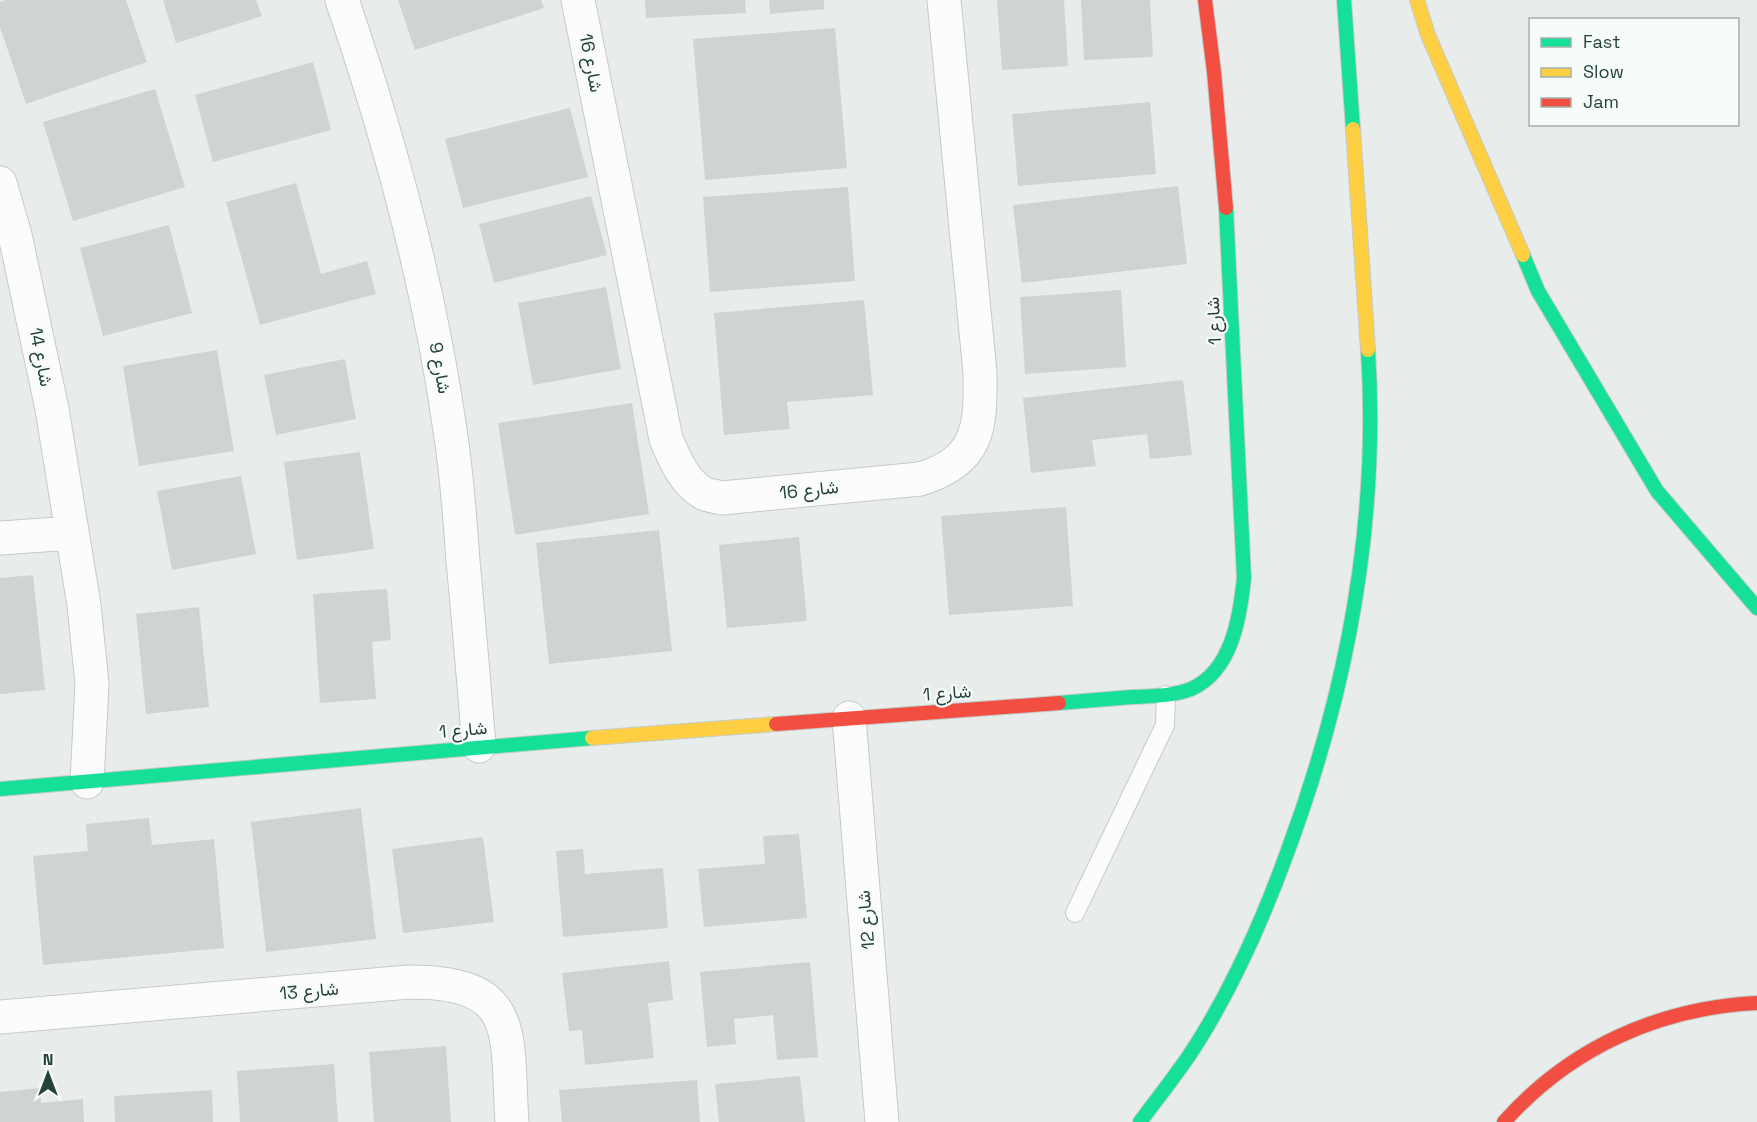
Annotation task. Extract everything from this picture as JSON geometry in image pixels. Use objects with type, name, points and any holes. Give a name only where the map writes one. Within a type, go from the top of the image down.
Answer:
[{"type":"main road","name":"شارع 1","points":[[0,789],[479,746],[1166,695],[1192,688],[1208,678],[1222,659],[1238,624],[1242,608],[1244,578],[1227,206],[1217,93],[1205,0]]},
{"type":"main road","points":[[1140,1122],[1196,1045],[1237,971],[1270,897],[1308,797],[1353,621],[1363,549],[1369,474],[1371,401],[1344,0]]},
{"type":"main road","points":[[1417,0],[1428,35],[1539,291],[1657,491],[1757,608]]},
{"type":"main road","points":[[1504,1122],[1537,1088],[1570,1063],[1607,1041],[1645,1024],[1686,1012],[1728,1004],[1757,1003]]},
{"type":"street","name":"شارع 9","points":[[342,0],[405,207],[425,286],[437,350],[451,432],[479,746]]},
{"type":"street","name":"شارع 16","points":[[578,0],[666,439],[680,469],[692,484],[704,493],[722,498],[920,478],[940,472],[957,461],[971,443],[978,426],[980,373],[944,0]]},
{"type":"street","name":"شارع 14","points":[[0,183],[15,235],[52,409],[88,635],[92,684],[87,782]]},
{"type":"street","points":[[0,538],[72,533]]},
{"type":"street","name":"شارع 12","points":[[849,718],[882,1122]]},
{"type":"street","name":"شارع 13","points":[[0,1017],[409,982],[447,984],[478,993],[489,1001],[498,1013],[506,1037],[512,1122]]},
{"type":"lane","points":[[1075,913],[1165,725],[1166,695]]},
{"type":"building","points":[[5,0],[126,0],[147,62],[26,104],[0,27],[0,2]]},
{"type":"building","points":[[163,0],[256,0],[262,16],[176,43]]},
{"type":"building","points":[[398,0],[541,0],[544,8],[415,50]]},
{"type":"building","points":[[645,0],[745,0],[746,13],[646,18]]},
{"type":"building","points":[[769,0],[824,0],[824,9],[770,14]]},
{"type":"building","points":[[997,0],[1064,0],[1068,66],[1002,70]]},
{"type":"building","points":[[1081,0],[1150,0],[1153,57],[1084,60]]},
{"type":"building","points":[[835,28],[847,168],[705,180],[693,39]]},
{"type":"building","points":[[313,62],[331,130],[213,162],[195,95]]},
{"type":"building","points":[[155,89],[185,187],[73,221],[43,122]]},
{"type":"building","points":[[1150,102],[1156,174],[1018,186],[1012,114]]},
{"type":"building","points":[[570,108],[588,177],[463,208],[445,139]]},
{"type":"building","points":[[296,183],[321,274],[367,261],[376,294],[260,325],[226,202]]},
{"type":"building","points":[[1178,186],[1187,264],[1022,283],[1013,205]]},
{"type":"building","points":[[848,187],[855,281],[710,292],[703,197]]},
{"type":"building","points":[[591,196],[607,255],[494,283],[479,224]]},
{"type":"building","points":[[169,225],[192,313],[103,336],[80,248]]},
{"type":"building","points":[[606,287],[621,369],[533,385],[518,303]]},
{"type":"building","points":[[1121,290],[1126,367],[1025,374],[1020,297]]},
{"type":"building","points":[[864,300],[873,395],[787,402],[790,429],[724,435],[714,313]]},
{"type":"building","points":[[217,350],[234,451],[139,466],[123,366]]},
{"type":"building","points":[[345,359],[356,419],[276,435],[264,375]]},
{"type":"building","points":[[1183,380],[1192,455],[1150,459],[1147,434],[1092,440],[1096,466],[1031,473],[1023,398]]},
{"type":"building","points":[[632,403],[649,514],[515,535],[498,423]]},
{"type":"building","points":[[360,452],[374,549],[297,560],[284,462]]},
{"type":"building","points":[[241,476],[256,554],[172,570],[157,491]]},
{"type":"building","points":[[1066,507],[1073,606],[949,615],[941,516]]},
{"type":"building","points":[[659,530],[672,651],[549,664],[536,543]]},
{"type":"building","points":[[799,537],[807,621],[727,628],[719,545]]},
{"type":"building","points":[[33,575],[45,690],[0,694],[0,578]]},
{"type":"building","points":[[387,589],[391,640],[372,642],[376,699],[320,703],[313,594]]},
{"type":"building","points":[[199,607],[209,707],[146,714],[136,614]]},
{"type":"building","points":[[361,808],[376,939],[266,952],[251,822]]},
{"type":"building","points":[[149,818],[152,845],[214,839],[224,948],[43,965],[33,856],[88,851],[86,824]]},
{"type":"building","points":[[799,834],[807,918],[704,927],[698,869],[765,864],[763,836]]},
{"type":"building","points":[[483,837],[494,922],[403,933],[392,849]]},
{"type":"building","points":[[583,849],[585,874],[663,868],[668,928],[563,937],[556,851]]},
{"type":"building","points":[[669,961],[673,1000],[648,1003],[654,1058],[585,1065],[582,1030],[569,1031],[562,973]]},
{"type":"building","points":[[810,962],[818,1057],[777,1060],[773,1015],[734,1019],[736,1044],[707,1047],[700,972]]},
{"type":"building","points":[[446,1046],[451,1122],[374,1122],[369,1052]]},
{"type":"building","points":[[334,1064],[338,1122],[240,1122],[237,1071]]},
{"type":"building","points":[[800,1076],[805,1122],[719,1122],[715,1084]]},
{"type":"building","points":[[697,1080],[700,1122],[562,1122],[559,1090]]},
{"type":"building","points":[[40,1088],[41,1103],[83,1099],[84,1122],[0,1122],[0,1092]]},
{"type":"building","points":[[212,1090],[213,1122],[115,1122],[114,1096]]},
{"type":"traffic: fast","points":[[1344,0],[1353,129]]},
{"type":"traffic: fast","points":[[1059,703],[1162,695],[1191,689],[1205,681],[1216,670],[1231,641],[1240,609],[1244,578],[1226,208]]},
{"type":"traffic: fast","points":[[1523,255],[1538,291],[1657,491],[1757,608]]},
{"type":"traffic: fast","points":[[1140,1122],[1196,1045],[1247,951],[1287,853],[1327,731],[1354,606],[1363,542],[1370,414],[1368,350]]},
{"type":"traffic: fast","points":[[0,789],[592,738]]},
{"type":"traffic: slow","points":[[1417,0],[1428,35],[1523,255]]},
{"type":"traffic: slow","points":[[1353,129],[1368,350]]},
{"type":"traffic: slow","points":[[592,738],[776,724]]},
{"type":"traffic: jam","points":[[1205,0],[1226,208]]},
{"type":"traffic: jam","points":[[776,724],[1059,703]]},
{"type":"traffic: jam","points":[[1504,1122],[1557,1073],[1587,1053],[1618,1037],[1651,1023],[1685,1013],[1757,1003]]}]
